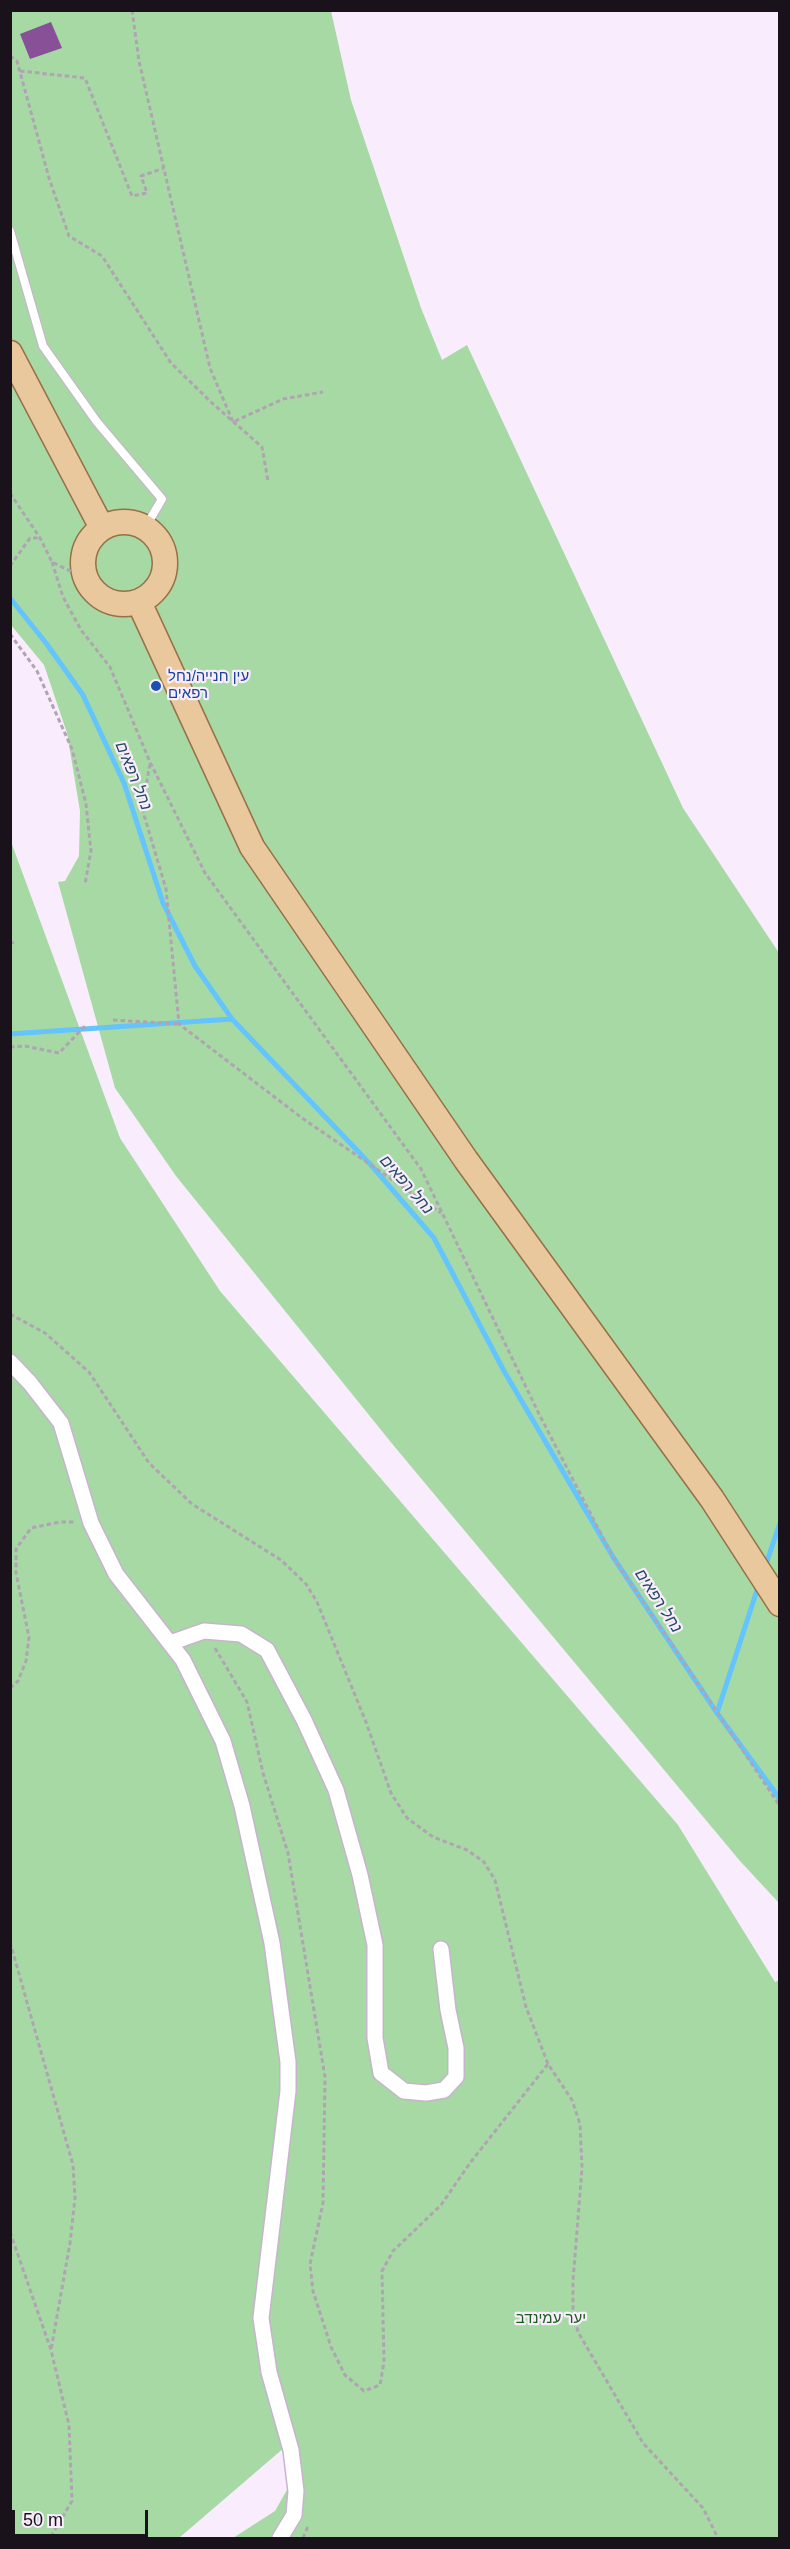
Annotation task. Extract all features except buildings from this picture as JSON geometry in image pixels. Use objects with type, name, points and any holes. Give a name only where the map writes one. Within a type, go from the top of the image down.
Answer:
[{"type":"main road","points":[[10,353],[102,528]]},
{"type":"main road","points":[[127,522],[145,528],[159,541],[164,552],[163,576],[158,587],[139,602],[127,605],[114,604],[97,594],[86,579],[83,556],[87,545],[102,528],[114,523],[127,522]]},
{"type":"main road","points":[[139,602],[252,847],[466,1160],[712,1499],[780,1604]]},
{"type":"street","points":[[10,1362],[30,1383],[61,1423],[91,1523],[116,1574],[183,1660],[223,1741],[242,1806],[272,1943],[288,2061],[288,2091],[261,2318],[269,2372],[291,2450],[296,2491],[294,2515],[280,2538]]},
{"type":"street","points":[[170,1643],[204,1631],[241,1634],[267,1650],[336,1790],[360,1875],[375,1945],[375,2038],[381,2073],[404,2091],[426,2093],[444,2090],[456,2077],[456,2048],[448,2010],[441,1949]]},
{"type":"lane","points":[[10,231],[43,346],[97,422],[162,499],[145,528]]},
{"type":"path","points":[[132,10],[139,61],[183,248],[182,255],[210,368],[233,422]]},
{"type":"path","points":[[10,56],[17,61],[49,178],[69,236],[102,256],[171,363],[262,447],[268,481]]},
{"type":"path","points":[[20,71],[85,78],[132,196],[147,193],[141,176],[164,168]]},
{"type":"path","points":[[233,422],[283,399],[323,392]]},
{"type":"path","points":[[10,493],[40,538],[52,562],[63,597],[81,630],[110,667],[150,762],[205,873],[421,1169],[539,1414],[614,1557],[780,1806]]},
{"type":"path","points":[[10,566],[30,538],[40,538]]},
{"type":"path","points":[[52,562],[86,579]]},
{"type":"path","points":[[10,634],[37,671],[72,749],[86,804],[91,851],[85,884]]},
{"type":"path","points":[[150,762],[142,808],[166,889],[179,1024]]},
{"type":"path","points":[[113,1020],[179,1024],[302,1118],[442,1214]]},
{"type":"path","points":[[10,1047],[25,1046],[59,1053],[85,1026]]},
{"type":"path","points":[[10,1314],[45,1333],[89,1372],[149,1462],[192,1504],[281,1560],[306,1584],[317,1602],[366,1722],[391,1793],[407,1818],[433,1836],[467,1850],[484,1862],[495,1880],[526,2007],[548,2064],[572,2100],[580,2124],[582,2168],[573,2281],[573,2310],[578,2331],[643,2443],[703,2508],[718,2538]]},
{"type":"path","points":[[10,1688],[18,1680],[26,1661],[29,1637],[16,1573],[16,1549],[31,1528],[60,1522],[91,1523]]},
{"type":"path","points":[[204,1631],[247,1702],[263,1773],[288,1853],[325,2077],[323,2203],[310,2264],[313,2291],[331,2347],[345,2375],[364,2391],[380,2385],[384,2362],[382,2271],[393,2251],[441,2205],[470,2163],[548,2064]]},
{"type":"path","points":[[10,1942],[73,2165],[75,2198],[70,2243],[51,2350]]},
{"type":"path","points":[[10,2232],[51,2350],[69,2424],[72,2501],[50,2538]]},
{"type":"green space","points":[[10,11],[331,11],[351,100],[421,308],[442,360],[467,345],[683,808],[779,953],[779,1903],[740,1861],[394,1446],[176,1176],[115,1088],[58,882],[65,881],[79,856],[80,811],[67,733],[44,665],[11,625]]},
{"type":"green space","name":"יער עמינדב","points":[[10,839],[120,1138],[220,1291],[678,1825],[775,1982],[779,1980],[779,2538],[233,2538],[275,2511],[288,2488],[285,2447],[179,2538],[11,2538]]},
{"type":"waterway","name":"נחל רפאים","points":[[10,598],[83,695],[124,783],[163,903],[195,966],[232,1019],[371,1165],[434,1238],[504,1371],[613,1557],[717,1713],[780,1799]]},
{"type":"waterway","points":[[10,1034],[232,1019]]},
{"type":"waterway","points":[[765,1567],[780,1523]]},
{"type":"waterway","points":[[717,1713],[759,1584]]},
{"type":"place","name":"עין חנייה/נחל רפאים","points":[[156,686]]}]
